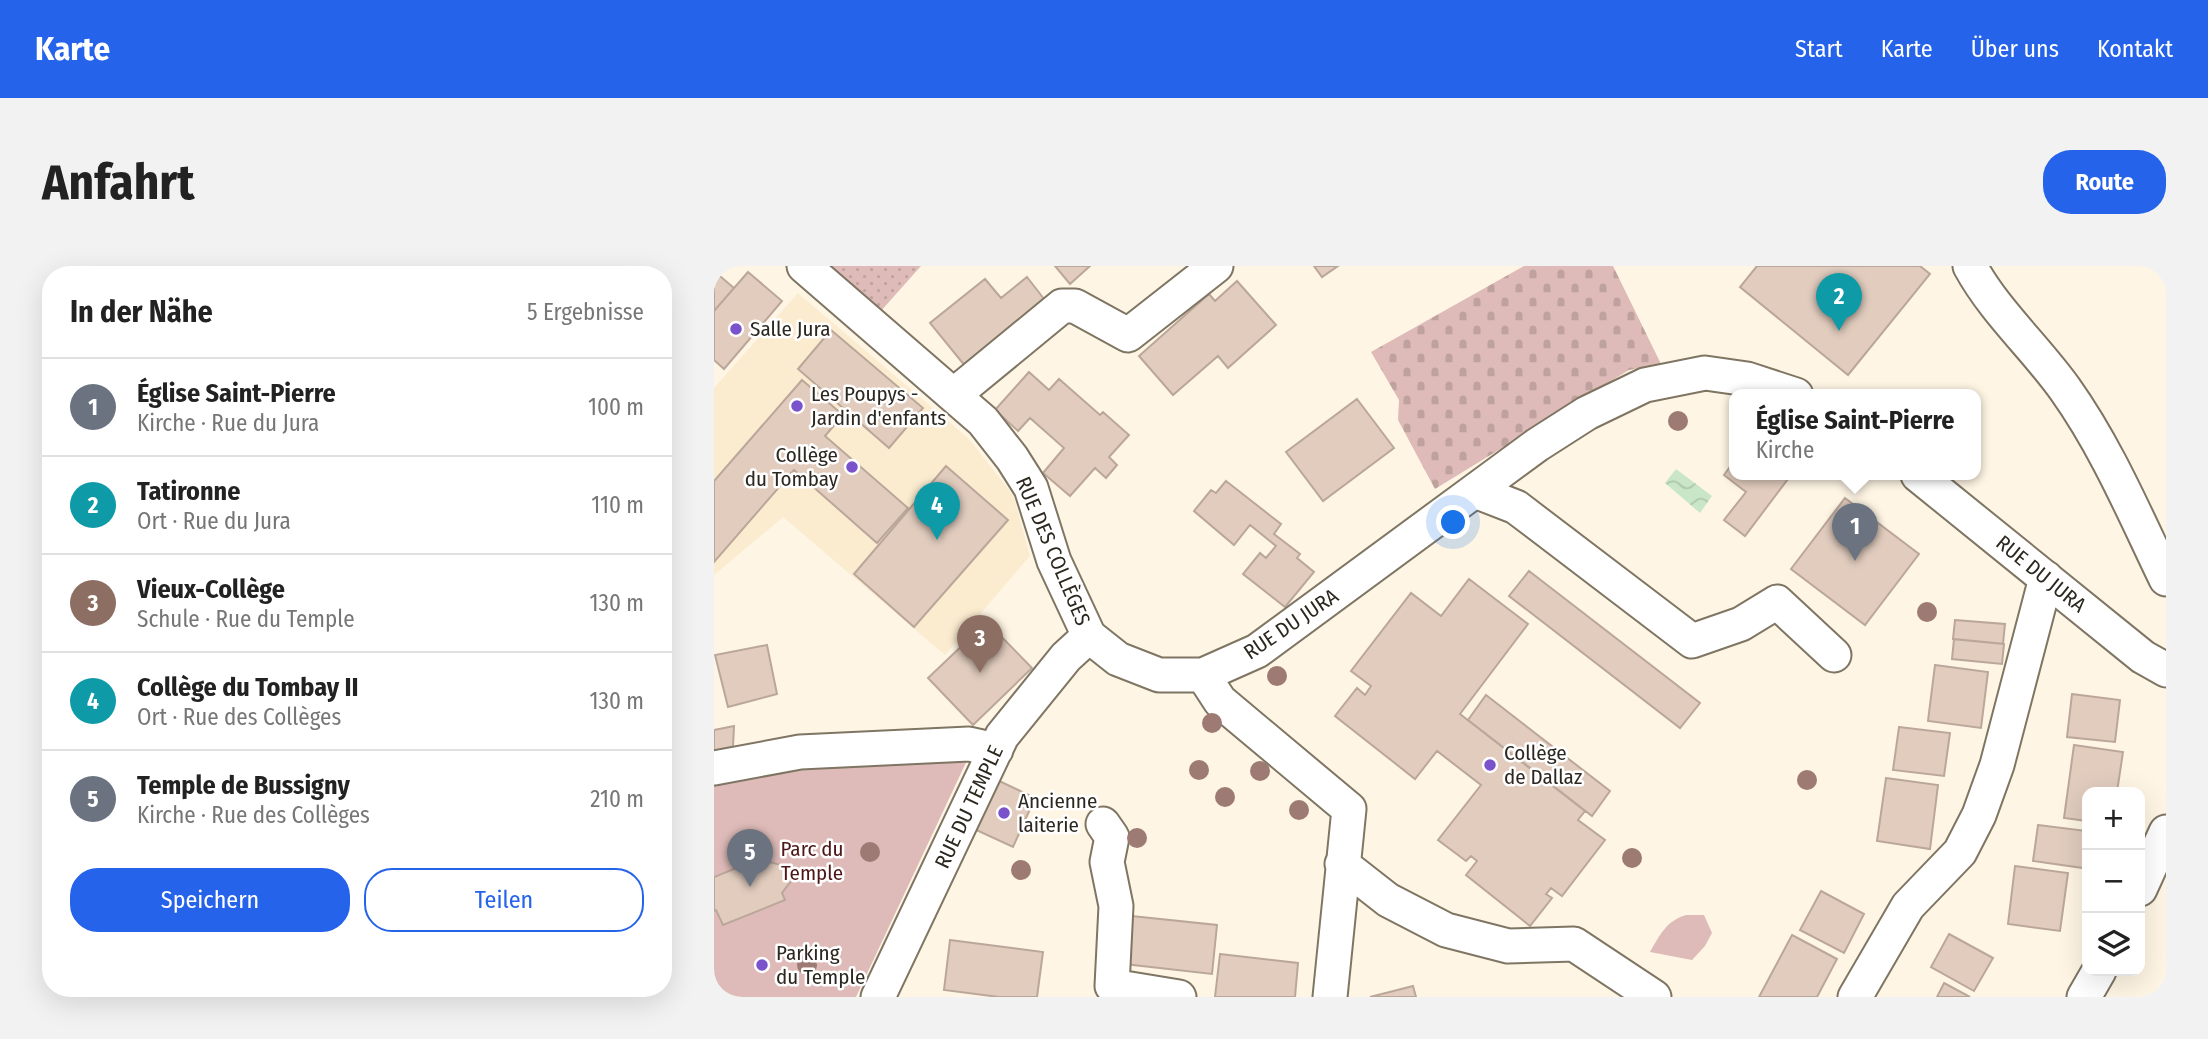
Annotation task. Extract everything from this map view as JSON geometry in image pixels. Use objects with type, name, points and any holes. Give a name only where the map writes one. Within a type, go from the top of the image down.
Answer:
[{"type":"street","points":[[955,394],[1062,306],[1075,306],[1128,335],[1216,266]]},
{"type":"street","points":[[1970,266],[1995,302],[2065,388],[2093,432],[2166,579]]},
{"type":"street","name":"RUE DES COLLÈGES","points":[[814,274],[955,394],[983,421],[1012,458],[1031,488],[1054,561],[1089,636]]},
{"type":"street","name":"RUE DU JURA","points":[[1089,636],[1118,659],[1159,675],[1203,675],[1257,651],[1537,445],[1587,413],[1644,385],[1705,373],[1747,379],[1778,389]]},
{"type":"street","name":"RUE DU JURA","points":[[1924,480],[2143,657],[2166,670]]},
{"type":"street","points":[[1475,491],[1516,507],[1692,641],[1741,624],[1777,602],[1834,655]]},
{"type":"street","points":[[1855,997],[1908,906],[1960,852],[1979,815],[1997,765],[2046,578]]},
{"type":"street","name":"RUE DU TEMPLE","points":[[878,997],[1002,736],[1066,657],[1089,636]]},
{"type":"street","points":[[1203,675],[1220,701],[1349,809],[1329,997]]},
{"type":"street","points":[[714,768],[800,752],[969,744],[996,750]]},
{"type":"street","points":[[1103,824],[1112,837],[1107,862],[1116,906],[1112,986],[1179,997]]},
{"type":"street","points":[[2145,878],[2166,832]]},
{"type":"street","points":[[1342,864],[1388,900],[1446,930],[1508,946],[1574,944],[1654,997]]},
{"type":"street","points":[[2084,997],[2096,976]]},
{"type":"shaded area","name":"Collège du Tombay","points":[[798,293],[969,439],[1013,495],[1030,556],[945,655],[783,517],[714,575],[714,388]]},
{"type":"green space","points":[[831,266],[921,266],[880,312]]},
{"type":"green space","points":[[1524,266],[1613,266],[1661,364],[1629,370],[1435,489],[1398,420],[1399,400],[1371,352]]},
{"type":"green space","name":"Parc du Temple","points":[[970,754],[856,997],[714,997],[714,779],[820,760]]},
{"type":"green space","points":[[1686,915],[1704,915],[1712,933],[1705,946],[1692,960],[1650,952],[1668,925]]},
{"type":"water","points":[[1676,469],[1712,496],[1700,513],[1665,483]]},
{"type":"building","points":[[1055,266],[1090,266],[1070,284]]},
{"type":"building","points":[[1314,266],[1338,266],[1322,277]]},
{"type":"building","points":[[1757,266],[1920,266],[1930,274],[1848,375],[1740,287]]},
{"type":"building","points":[[714,271],[734,288],[714,311]]},
{"type":"building","name":"Salle Jura","points":[[748,272],[782,301],[724,369],[714,360],[714,311]]},
{"type":"building","points":[[1027,277],[1051,308],[970,372],[930,323],[985,279],[1001,298]]},
{"type":"building","points":[[1237,281],[1276,325],[1228,368],[1218,356],[1173,395],[1139,356],[1209,294],[1215,301]]},
{"type":"building","points":[[831,330],[923,408],[889,448],[798,369]]},
{"type":"building","points":[[1029,372],[1049,390],[1059,379],[1100,415],[1103,412],[1129,435],[1109,457],[1117,465],[1106,478],[1095,468],[1070,496],[1043,473],[1064,448],[1030,418],[1018,431],[995,410]]},
{"type":"building","points":[[802,380],[843,415],[825,436],[908,508],[877,543],[794,470],[714,562],[714,481]]},
{"type":"building","points":[[1357,399],[1394,448],[1323,501],[1286,452]]},
{"type":"building","points":[[946,466],[1008,520],[914,627],[854,574]]},
{"type":"building","points":[[1730,480],[1787,480],[1745,536],[1724,520],[1746,492]]},
{"type":"building","points":[[1226,481],[1281,524],[1274,534],[1300,554],[1297,558],[1314,572],[1285,607],[1243,574],[1260,553],[1266,558],[1276,546],[1250,525],[1234,545],[1194,511],[1211,490],[1216,493]]},
{"type":"building","points":[[1845,498],[1919,554],[1865,625],[1791,569]]},
{"type":"building","points":[[1529,571],[1700,703],[1680,728],[1509,596]]},
{"type":"building","name":"Collège de Dallaz","points":[[1469,579],[1528,624],[1460,714],[1585,811],[1578,820],[1605,840],[1562,896],[1551,888],[1546,894],[1552,898],[1530,926],[1466,875],[1477,861],[1471,856],[1466,861],[1438,840],[1481,785],[1437,751],[1415,779],[1335,716],[1357,688],[1365,695],[1371,686],[1351,671],[1411,593],[1441,616]]},
{"type":"building","points":[[1955,620],[2005,624],[2003,644],[1953,639]]},
{"type":"building","points":[[987,622],[1032,668],[973,725],[928,678]]},
{"type":"building","points":[[1954,639],[2004,644],[2002,664],[1952,659]]},
{"type":"building","points":[[767,645],[777,694],[728,707],[715,655]]},
{"type":"building","points":[[1935,665],[1988,672],[1981,728],[1928,721]]},
{"type":"building","points":[[2072,694],[2120,700],[2115,742],[2067,737]]},
{"type":"building","points":[[1486,695],[1610,791],[1592,816],[1468,720]]},
{"type":"building","points":[[734,726],[733,747],[714,751],[714,730]]},
{"type":"building","points":[[1899,727],[1950,733],[1944,776],[1893,770]]},
{"type":"building","points":[[2074,745],[2123,752],[2118,787],[2082,787],[2082,820],[2064,818]]},
{"type":"building","points":[[1886,778],[1938,785],[1930,849],[1877,841]]},
{"type":"building","name":"Ancienne laiterie","points":[[995,779],[1035,798],[1013,847],[972,828]]},
{"type":"building","points":[[2038,825],[2082,830],[2082,868],[2033,861]]},
{"type":"building","points":[[766,856],[769,862],[785,866],[791,881],[782,893],[785,900],[723,925],[716,910],[714,911],[714,877]]},
{"type":"building","points":[[2015,866],[2068,873],[2060,931],[2008,924]]},
{"type":"building","points":[[1821,891],[1864,914],[1844,953],[1800,930]]},
{"type":"building","points":[[1122,915],[1217,925],[1212,974],[1116,963]]},
{"type":"building","points":[[1949,934],[1993,958],[1974,991],[1931,967]]},
{"type":"building","points":[[1792,935],[1837,959],[1817,997],[1759,997]]},
{"type":"building","points":[[950,940],[1043,952],[1037,997],[999,997],[944,990]]},
{"type":"building","points":[[1220,954],[1298,963],[1295,997],[1215,997]]},
{"type":"building","points":[[1944,983],[1970,997],[1937,997]]},
{"type":"building","points":[[1413,986],[1416,997],[1370,997]]},
{"type":"place","name":"Salle Jura","points":[[736,329]]},
{"type":"place","name":"Tatironne","points":[[1839,331]]},
{"type":"place","name":"Les Poupys - Jardin d'enfants","points":[[797,406]]},
{"type":"place","name":"Collège du Tombay","points":[[852,467]]},
{"type":"place","name":"Collège du Tombay II","points":[[937,540]]},
{"type":"place","name":"Église Saint-Pierre","points":[[1855,561]]},
{"type":"place","name":"Vieux-Collège","points":[[980,673]]},
{"type":"place","name":"Collège de Dallaz","points":[[1490,765]]},
{"type":"place","name":"Ancienne laiterie","points":[[1004,813]]},
{"type":"place","name":"Temple de Bussigny","points":[[750,887]]},
{"type":"place","name":"Parking du Temple","points":[[762,965]]}]
